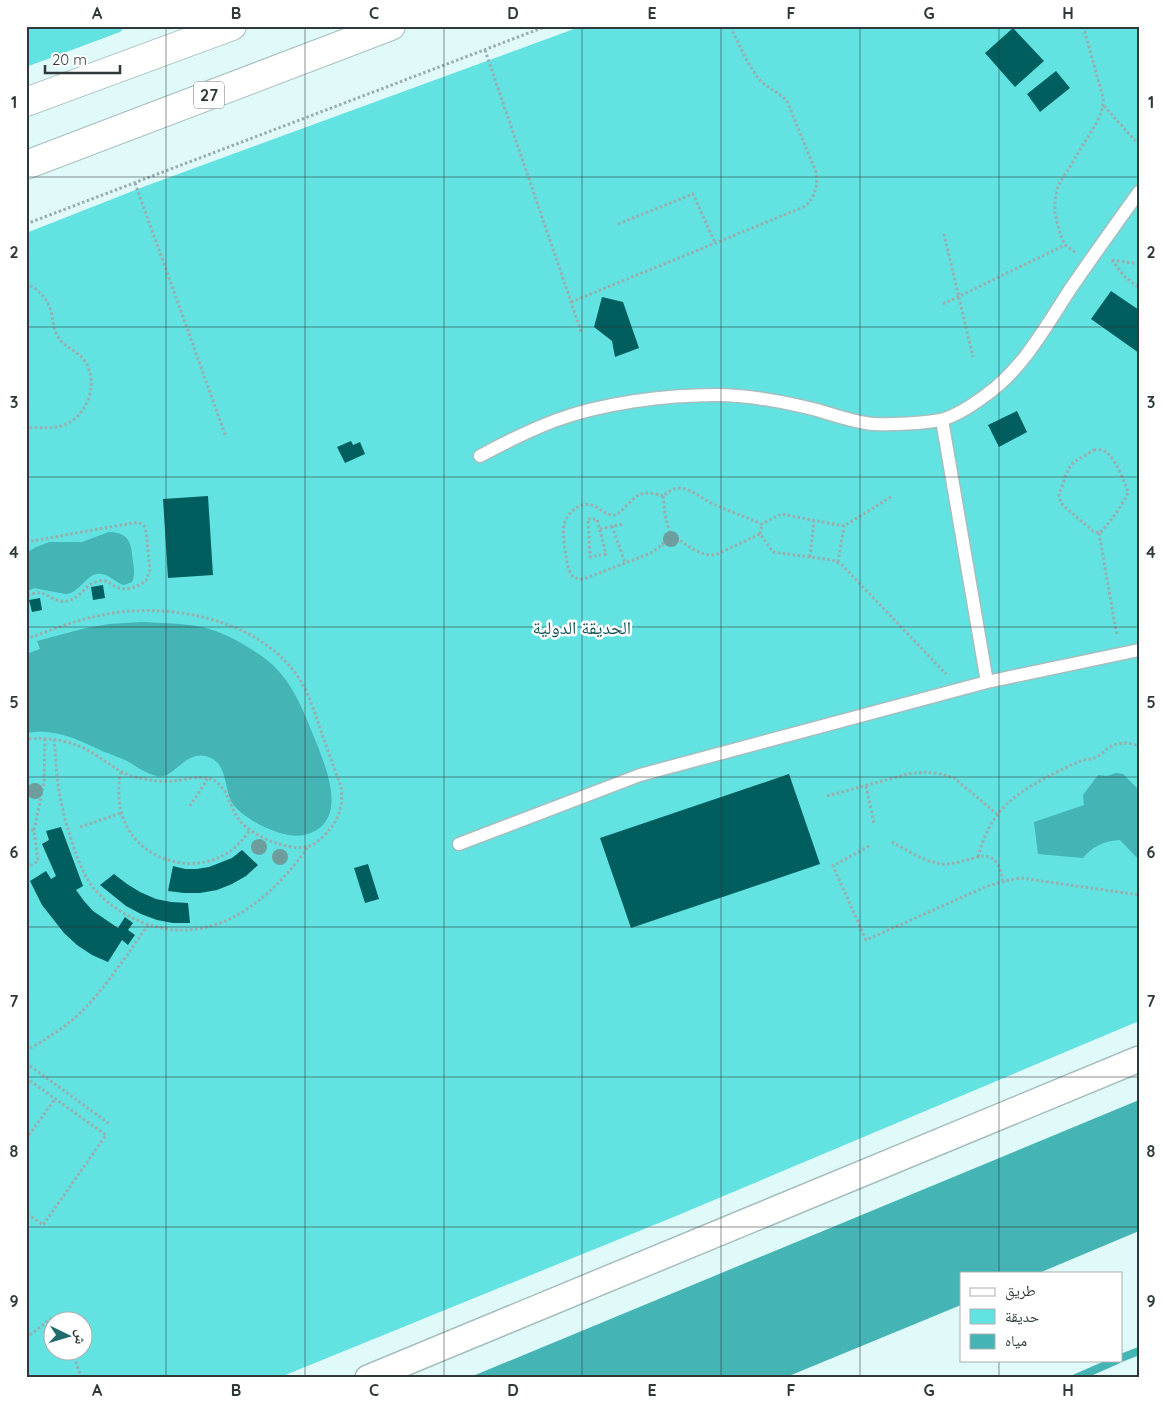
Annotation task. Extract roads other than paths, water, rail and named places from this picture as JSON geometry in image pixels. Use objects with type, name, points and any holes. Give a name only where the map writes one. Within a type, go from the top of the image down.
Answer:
[{"type":"highway","points":[[26,102],[232,26]]},
{"type":"highway","name":"27","points":[[26,165],[392,26]]},
{"type":"street","points":[[368,1378],[1139,1059]]},
{"type":"lane","points":[[480,456],[517,436],[555,421],[595,409],[636,401],[669,398],[716,395],[756,398],[814,409],[874,424],[942,420],[966,408],[1007,377],[1025,356],[1139,192]]},
{"type":"lane","points":[[942,420],[987,682]]},
{"type":"lane","points":[[459,844],[640,775],[987,682],[1139,650]]},
{"type":"water","points":[[109,532],[126,537],[130,545],[134,570],[132,582],[124,585],[105,575],[96,574],[71,593],[65,594],[34,588],[26,592],[26,553],[49,542],[82,542]]},
{"type":"water","points":[[141,622],[172,623],[202,627],[226,635],[263,657],[282,675],[296,695],[326,768],[331,796],[331,809],[327,820],[318,829],[304,835],[286,835],[255,822],[233,804],[223,773],[211,758],[194,756],[169,774],[157,776],[72,738],[46,732],[26,733],[26,654],[40,649],[37,641],[86,628]]},
{"type":"water","points":[[1116,773],[1123,774],[1139,790],[1139,860],[1120,840],[1099,845],[1083,858],[1038,854],[1034,822],[1084,805],[1083,795],[1098,775],[1107,776]]},
{"type":"water","points":[[1139,1100],[1139,1231],[1041,1272],[960,1272],[960,1305],[784,1378],[468,1378]]},
{"type":"waterway","points":[[1122,1358],[1139,1351]]},
{"type":"waterway","points":[[1076,1378],[1112,1362]]},
{"type":"park label","name":"الحديقة الدولية","points":[[582,627]]}]
